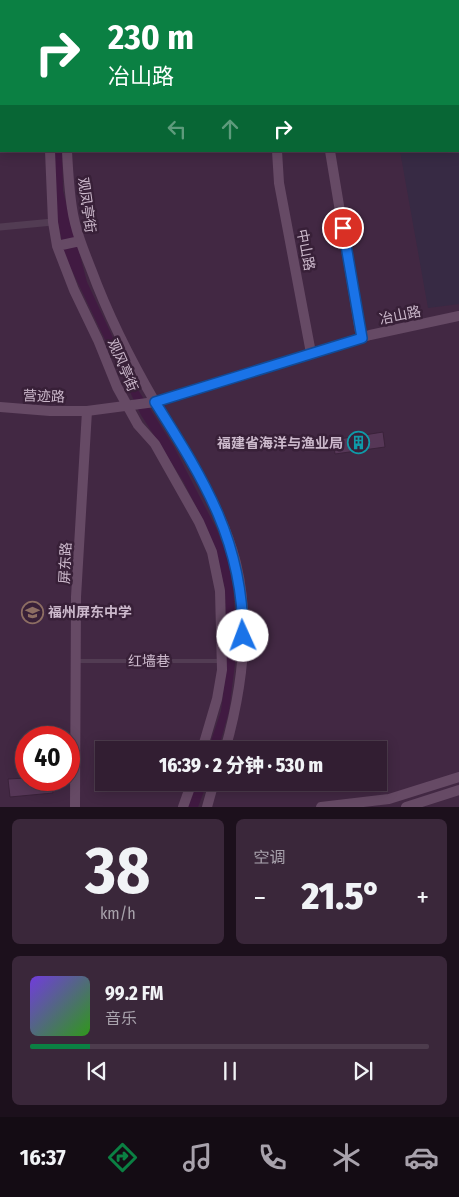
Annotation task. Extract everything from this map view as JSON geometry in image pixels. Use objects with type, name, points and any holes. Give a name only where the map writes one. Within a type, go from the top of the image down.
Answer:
[{"type":"street","name":"观风亭街","points":[[50,152],[53,222],[57,246],[127,407],[138,425],[155,444],[199,522],[212,552],[220,591],[222,661],[217,699],[205,741]]},
{"type":"street","name":"观凤亭街","points":[[57,246],[80,241],[72,208],[67,152]]},
{"type":"street","name":"中山路","points":[[277,152],[280,183],[311,353]]},
{"type":"street","points":[[330,152],[362,338]]},
{"type":"street","points":[[0,227],[53,222]]},
{"type":"street","name":"观风亭街","points":[[80,241],[103,302],[132,359],[155,402],[210,493],[236,565],[241,593],[243,650],[237,702],[227,741]]},
{"type":"street","name":"冶山路","points":[[87,411],[155,402],[362,338],[459,316]]},
{"type":"street","name":"营迹路","points":[[0,408],[87,411]]},
{"type":"street","name":"屏东路","points":[[74,807],[76,596],[87,411]]},
{"type":"street","points":[[321,807],[374,804],[459,777]]},
{"type":"street","points":[[406,807],[459,790]]},
{"type":"street","points":[[183,807],[189,791]]},
{"type":"street","points":[[207,807],[211,791]]},
{"type":"lane","name":"红墙巷","points":[[76,661],[222,661]]},
{"type":"shaded area","points":[[52,152],[62,152],[63,191],[87,282],[135,385],[174,447],[216,528],[227,556],[233,588],[237,647],[229,711],[221,741],[211,741],[221,711],[227,650],[225,589],[217,555],[202,518],[183,481],[141,415],[65,256],[56,213]]},
{"type":"shaded area","points":[[400,152],[459,152],[459,304],[428,308]]},
{"type":"shaded area","points":[[193,791],[204,791],[198,807],[187,807]]},
{"type":"building","name":"福建省海洋与渔业局","points":[[383,432],[385,447],[335,454],[333,440]]},
{"type":"building","points":[[8,779],[15,779],[15,791],[53,791],[53,793],[10,797]]},
{"type":"place","name":"福建省海洋与渔业局","points":[[359,443]]},
{"type":"place","name":"福州屏东中学","points":[[32,612]]},
{"type":"route","points":[[243,636],[241,593],[231,546],[210,493],[155,402],[362,338],[343,228]]}]
